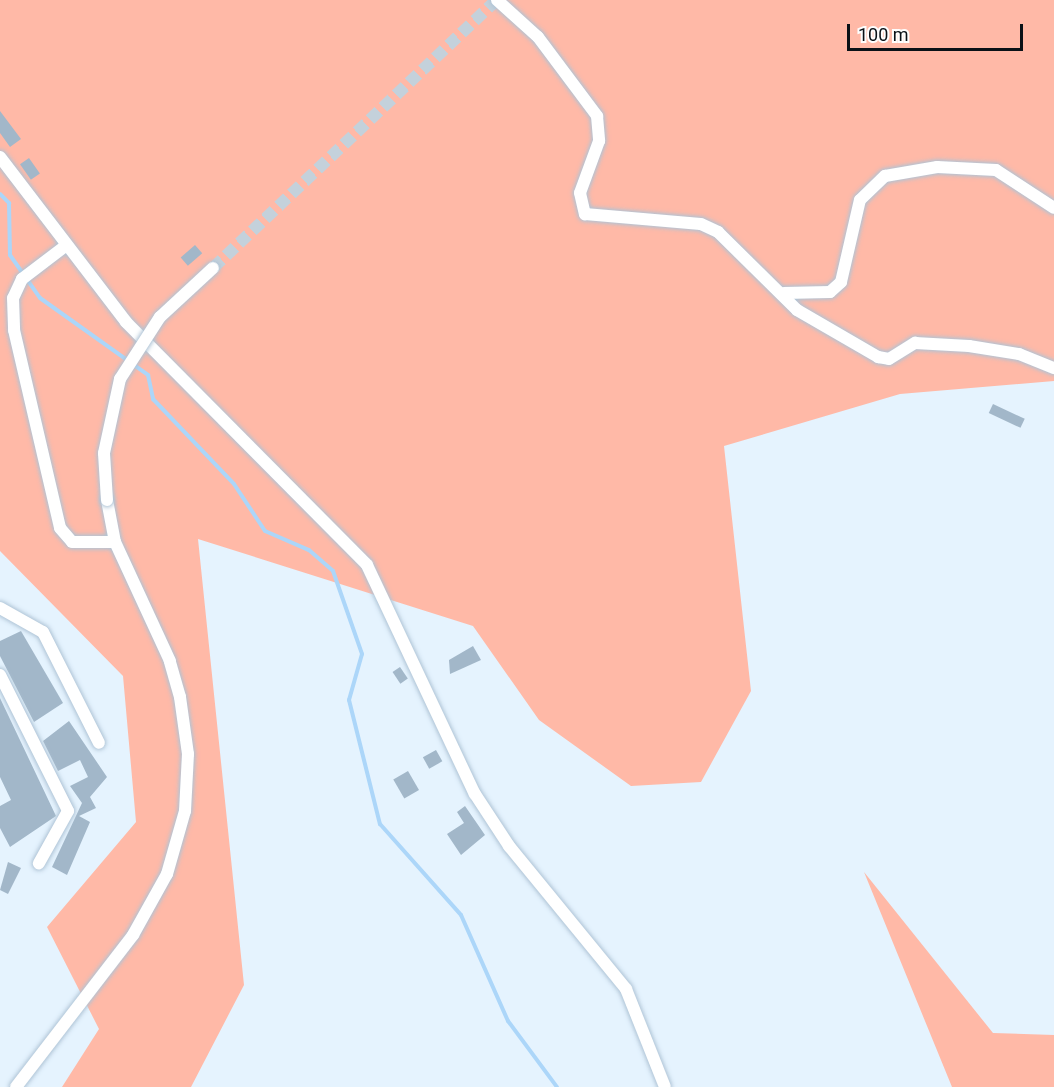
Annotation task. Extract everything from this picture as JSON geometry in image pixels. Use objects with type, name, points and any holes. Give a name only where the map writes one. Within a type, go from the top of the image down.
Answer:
[{"type":"street","points":[[497,0],[538,37],[597,116],[599,141],[580,193],[585,214],[701,224],[784,293],[797,310],[878,357],[889,359],[915,343],[969,345],[1019,354],[1054,368]]},
{"type":"street","points":[[0,157],[64,248],[156,354],[367,565],[476,794],[509,846],[626,989],[665,1087]]},
{"type":"street","points":[[784,293],[830,292],[841,282],[860,200],[885,176],[937,167],[996,170],[1054,208]]},
{"type":"street","points":[[64,248],[22,279],[13,298],[14,330],[60,528],[72,542],[116,542]]},
{"type":"street","points":[[16,1087],[133,935],[167,874],[185,811],[188,754],[180,697],[170,661],[116,542],[107,500],[106,430],[125,369],[160,317],[213,268]]},
{"type":"street","points":[[0,608],[42,632],[99,742]]},
{"type":"street","points":[[0,675],[68,811],[39,863]]},
{"type":"shaded area","points":[[0,0],[1054,0],[1054,381],[900,394],[724,446],[751,691],[701,782],[631,786],[539,720],[473,626],[198,539],[244,985],[191,1087],[62,1087],[99,1029],[47,927],[136,822],[123,676],[0,551]]},
{"type":"shaded area","points":[[864,872],[993,1033],[1054,1035],[1054,1087],[952,1087]]},
{"type":"building","points":[[0,111],[21,139],[10,147],[0,133]]},
{"type":"building","points":[[29,158],[40,174],[31,180],[20,164]]},
{"type":"building","points":[[195,245],[202,253],[188,266],[181,257]]},
{"type":"building","points":[[993,404],[1025,419],[1020,428],[989,413]]},
{"type":"building","points":[[21,631],[63,703],[34,722],[0,656],[0,641]]},
{"type":"building","points":[[473,646],[481,660],[450,674],[449,660]]},
{"type":"building","points":[[400,667],[408,679],[400,684],[393,672]]},
{"type":"building","points":[[0,698],[56,816],[10,847],[0,828],[0,806],[11,800],[0,777]]},
{"type":"building","points":[[69,721],[107,777],[90,797],[96,808],[79,816],[90,822],[67,875],[52,867],[82,803],[70,786],[88,777],[80,760],[58,771],[43,741]]},
{"type":"building","points":[[436,750],[442,761],[429,769],[423,757]]},
{"type":"building","points":[[408,771],[419,790],[404,799],[393,780]]},
{"type":"building","points":[[465,806],[485,835],[461,855],[447,834],[464,823],[457,812]]},
{"type":"building","points":[[8,862],[21,868],[8,894],[0,890]]},
{"type":"waterway","points":[[0,194],[9,203],[10,255],[40,298],[148,375],[153,399],[234,484],[265,531],[309,550],[333,571],[362,654],[349,700],[380,824],[461,915],[508,1021],[557,1087]]},
{"type":"tunnel","points":[[213,268],[496,0]]}]
